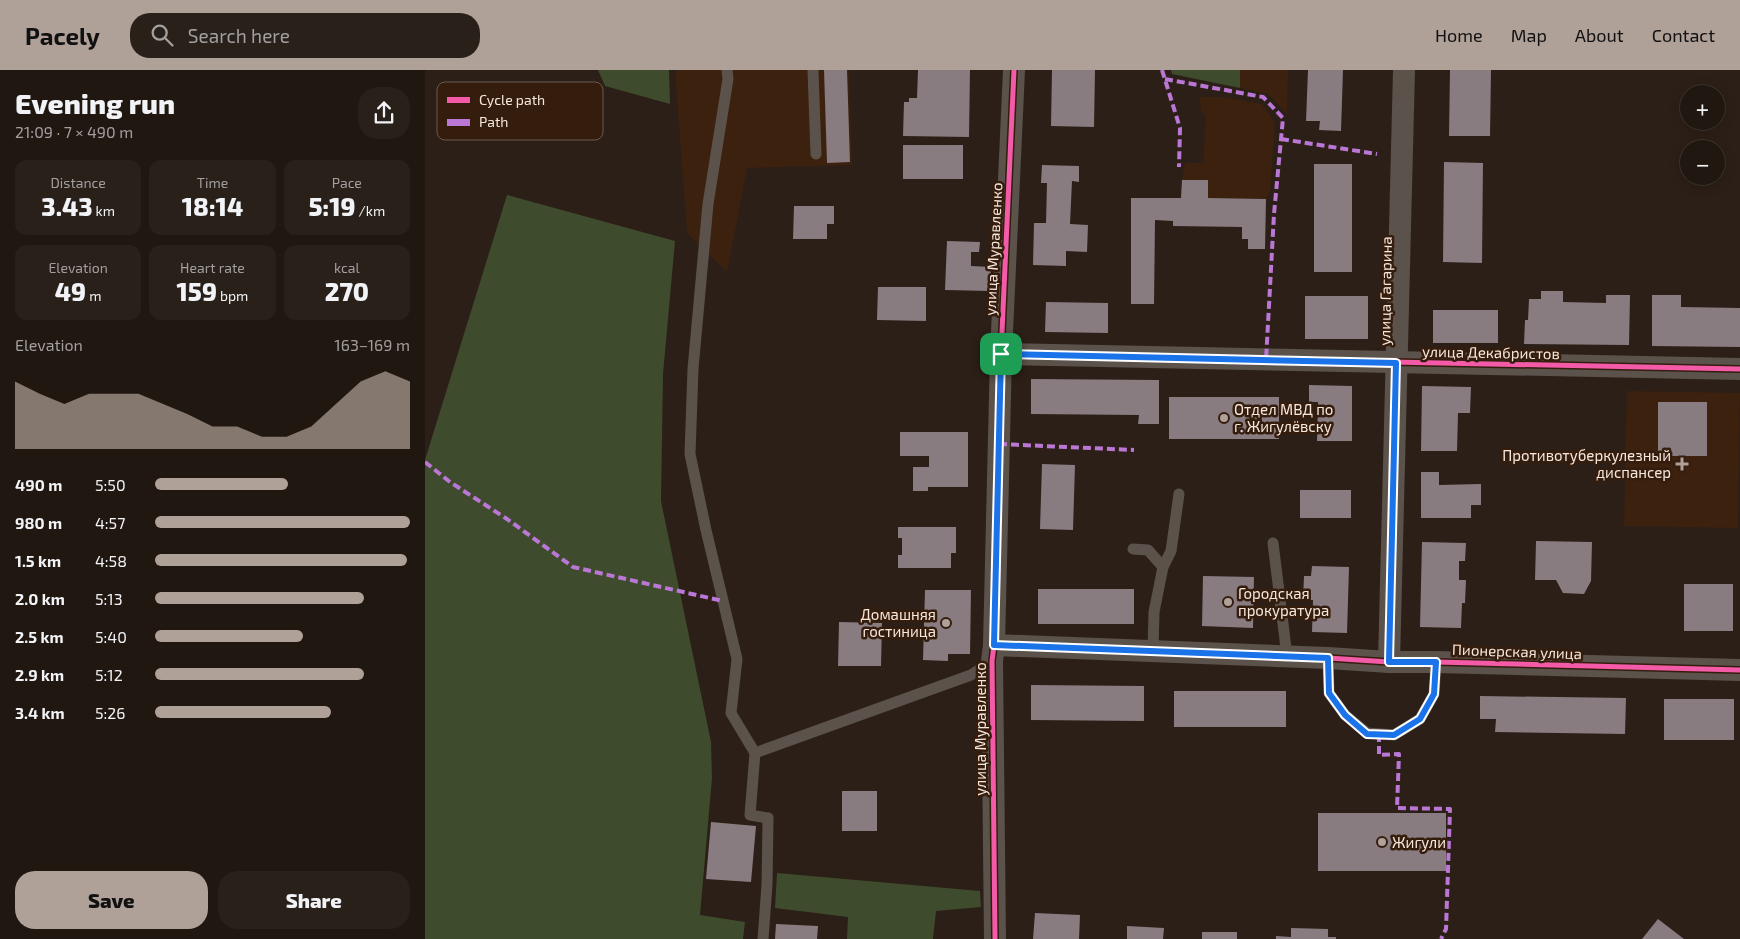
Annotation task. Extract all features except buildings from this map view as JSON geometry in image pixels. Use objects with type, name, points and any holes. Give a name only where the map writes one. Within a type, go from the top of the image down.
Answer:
[{"type":"street","name":"улица Муравленко","points":[[995,939],[993,653],[1001,354],[1014,70]]},
{"type":"street","name":"улица Гагарина","points":[[1389,662],[1404,70]]},
{"type":"street","name":"улица Декабристов","points":[[1001,354],[1740,369]]},
{"type":"street","name":"Пионерская улица","points":[[993,653],[1153,651],[1389,662],[1740,670]]},
{"type":"lane","points":[[727,70],[728,79],[708,204],[693,369],[691,454],[706,530],[737,659],[731,713],[755,753],[750,815],[768,818],[767,884],[763,939]]},
{"type":"lane","points":[[813,70],[816,154]]},
{"type":"lane","points":[[1153,651],[1154,612],[1163,567],[1171,551],[1179,494]]},
{"type":"lane","points":[[1273,543],[1287,656]]},
{"type":"lane","points":[[1133,549],[1148,550],[1163,567]]},
{"type":"lane","points":[[755,753],[971,676],[993,653]]},
{"type":"lane","points":[[1328,658],[1329,693],[1345,715],[1367,734],[1394,735],[1420,719],[1434,694],[1436,662]]},
{"type":"shaded area","points":[[675,70],[849,70],[852,165],[747,168],[727,272],[687,233]]},
{"type":"shaded area","points":[[1240,70],[1288,70],[1287,114],[1268,94],[1240,88]]},
{"type":"shaded area","points":[[1199,97],[1222,97],[1262,104],[1275,123],[1270,191],[1266,199],[1208,198],[1208,180],[1182,180],[1185,163],[1203,163],[1206,116],[1201,111]]},
{"type":"shaded area","name":"Противотуберкулезный диспансер","points":[[1627,391],[1740,393],[1738,528],[1624,526]]},
{"type":"green space","points":[[598,70],[669,70],[670,104],[605,86]]},
{"type":"green space","points":[[1171,70],[1240,70],[1240,88],[1172,74]]},
{"type":"green space","points":[[507,195],[675,241],[663,374],[661,501],[711,742],[712,778],[700,915],[745,922],[743,939],[425,939],[425,460]]},
{"type":"green space","points":[[777,873],[980,891],[981,907],[936,911],[933,939],[847,939],[848,917],[775,908]]},
{"type":"marked path","points":[[1162,70],[1180,128],[1179,167]]},
{"type":"marked path","points":[[1165,79],[1263,97],[1283,118],[1274,214],[1266,360]]},
{"type":"marked path","points":[[1281,139],[1377,154]]},
{"type":"marked path","points":[[999,444],[1134,450]]},
{"type":"marked path","points":[[425,462],[450,482],[507,519],[573,567],[723,601]]},
{"type":"marked path","points":[[1379,734],[1379,755],[1399,754],[1397,808],[1450,809],[1446,929],[1441,939]]},
{"type":"cycle path","points":[[995,939],[992,661],[994,645],[1001,354],[1014,70]]},
{"type":"cycle path","points":[[1001,354],[1740,369]]},
{"type":"cycle path","points":[[994,645],[1389,662],[1740,670]]},
{"type":"place","name":"Отдел МВД по г. Жигулёвску","points":[[1224,418]]},
{"type":"place","name":"Противотуберкулезный диспансер","points":[[1682,464]]},
{"type":"place","name":"Городская прокуратура","points":[[1228,602]]},
{"type":"place","name":"Домашняя гостиница","points":[[946,623]]},
{"type":"place","name":"Жигули","points":[[1382,842]]},
{"type":"route","points":[[1001,354],[1396,363],[1389,662],[1436,662],[1434,694],[1420,719],[1394,735],[1367,734],[1345,715],[1329,693],[1328,658],[994,645],[1001,354]]}]
